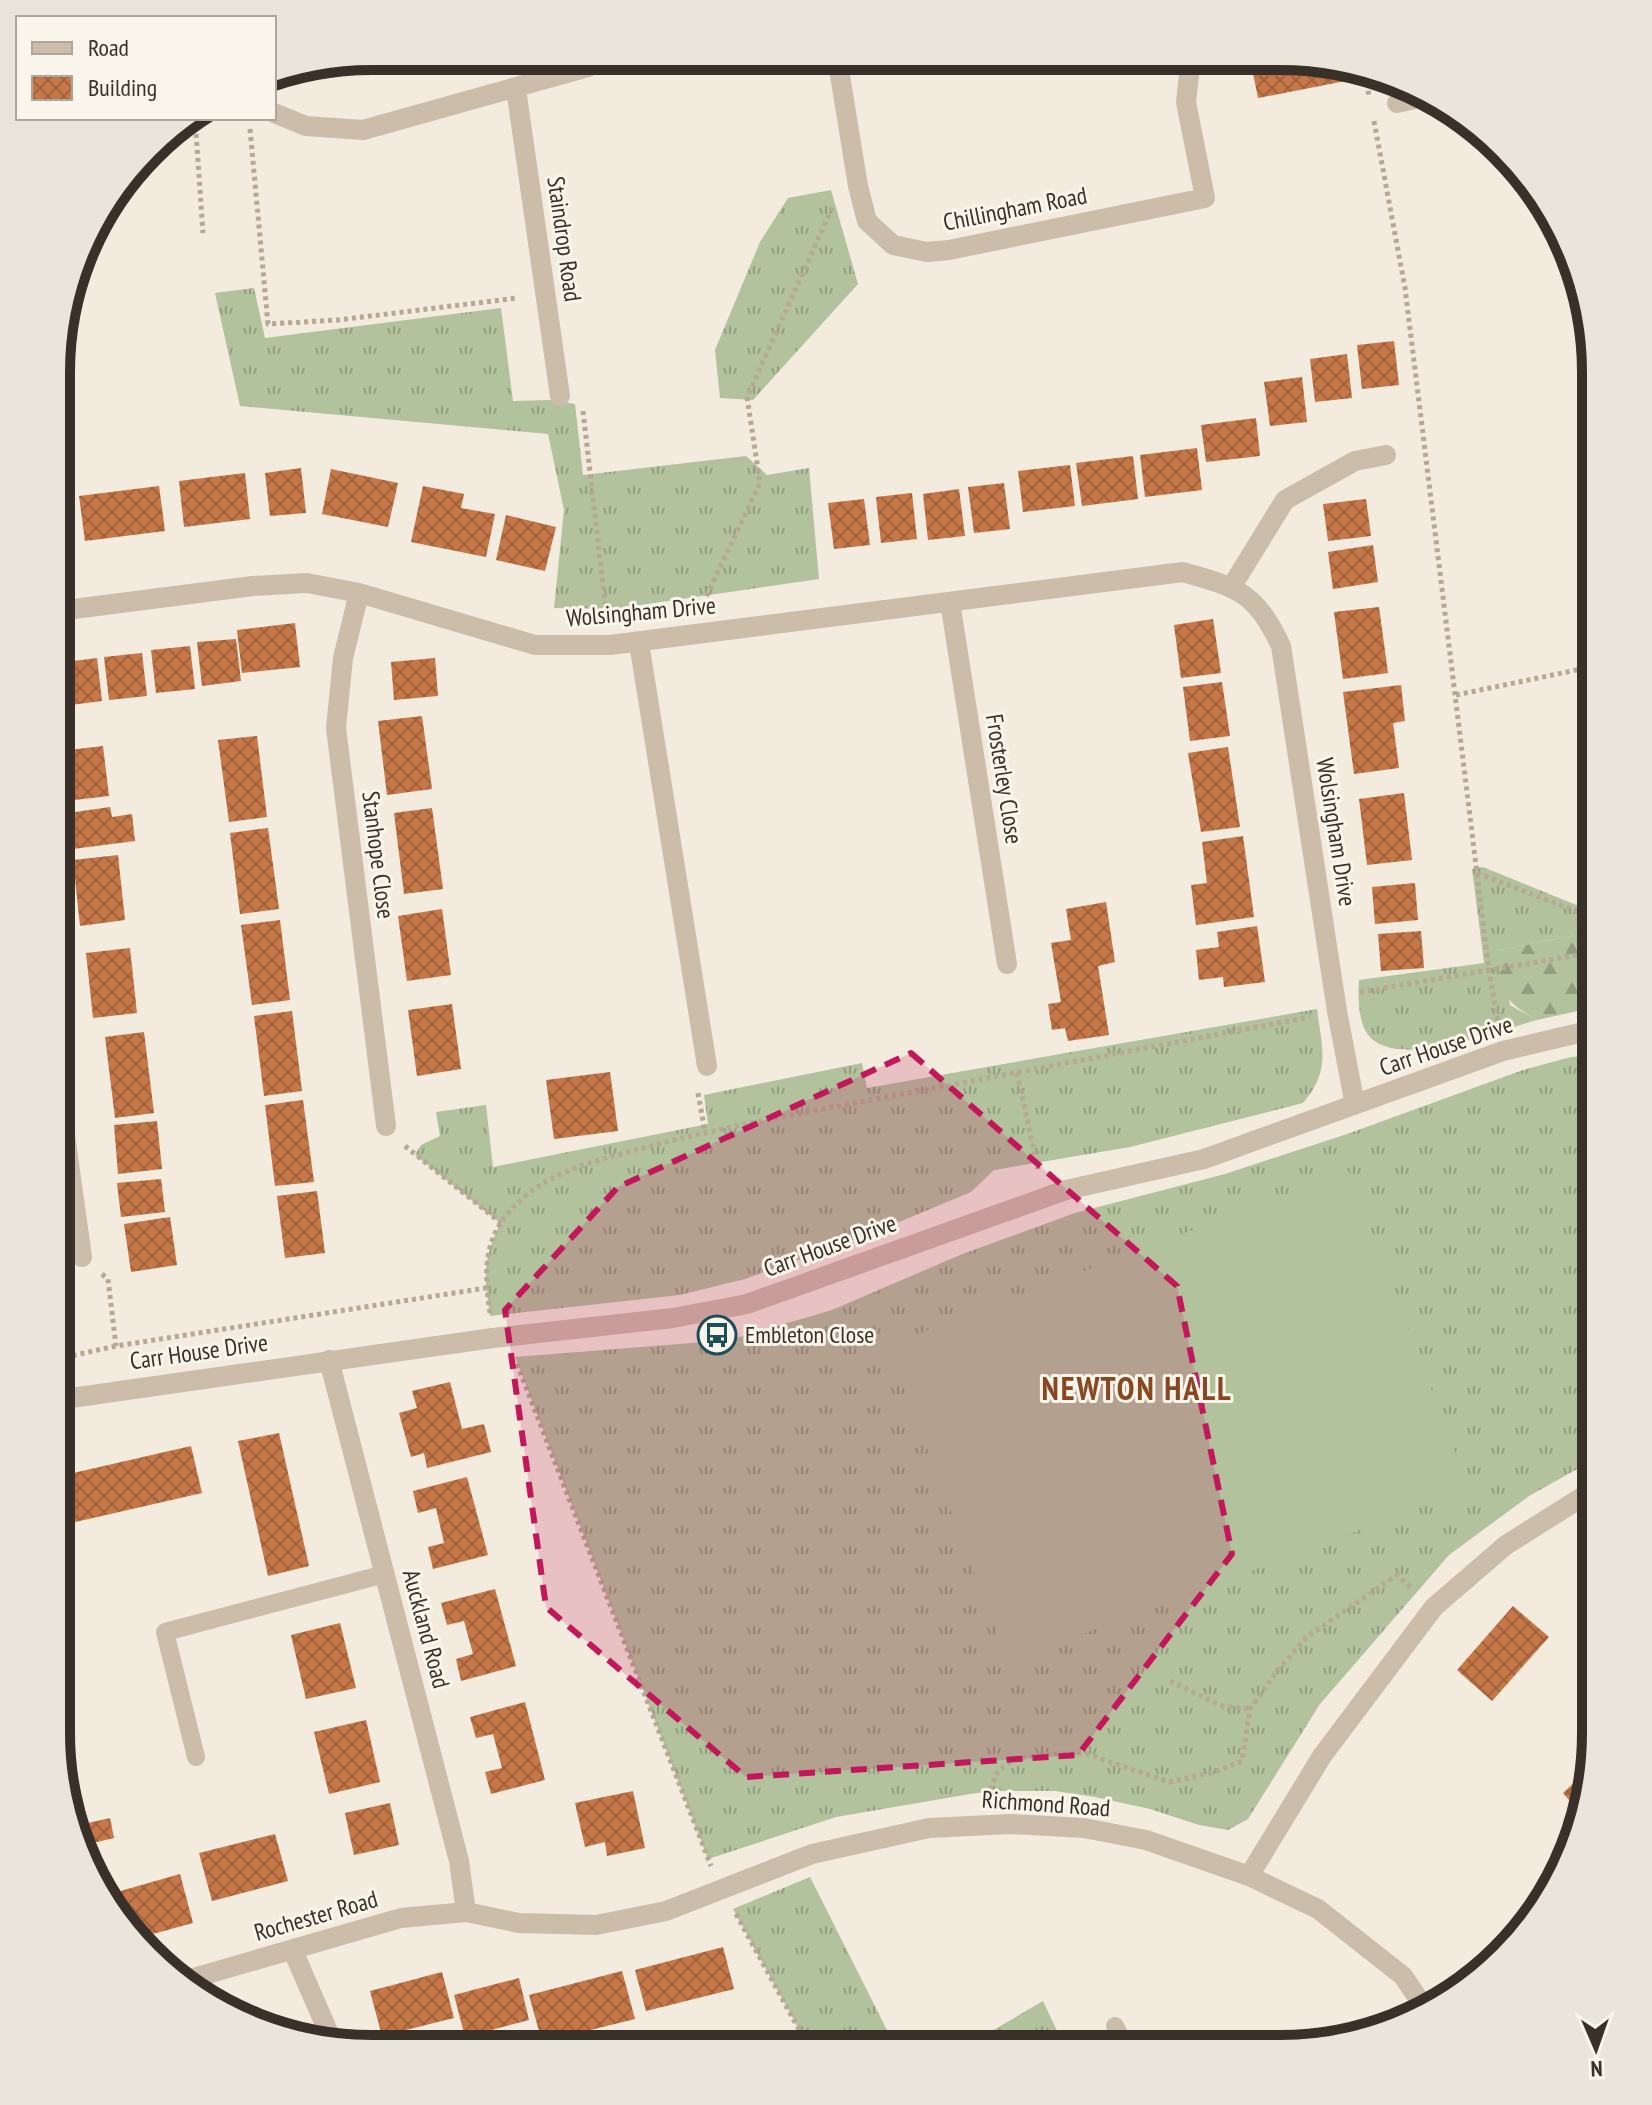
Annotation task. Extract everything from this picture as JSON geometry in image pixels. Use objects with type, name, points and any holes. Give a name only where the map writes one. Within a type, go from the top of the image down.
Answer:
[{"type":"street","points":[[276,114],[306,126],[363,130],[578,70]]},
{"type":"street","name":"Chillingham Road","points":[[839,70],[858,186],[867,221],[893,245],[927,252],[1205,198],[1186,102],[1190,70]]},
{"type":"street","name":"Staindrop Road","points":[[516,89],[560,396]]},
{"type":"street","points":[[1397,103],[1410,100]]},
{"type":"street","points":[[1232,586],[1285,500],[1355,461],[1386,455]]},
{"type":"street","name":"Wolsingham Drive","points":[[70,610],[307,583],[359,593],[535,645],[610,645],[1183,572],[1232,586],[1265,613],[1281,646],[1336,1004],[1355,1105]]},
{"type":"street","name":"Stanhope Close","points":[[359,593],[343,658],[336,728],[386,1126]]},
{"type":"street","name":"Frosterley Close","points":[[950,602],[1007,964]]},
{"type":"street","points":[[639,643],[702,1074]]},
{"type":"street","name":"Carr House Drive","points":[[70,1398],[509,1336],[673,1318],[747,1304],[1044,1197],[1204,1159],[1503,1051],[1582,1032]]},
{"type":"street","points":[[70,1171],[82,1257]]},
{"type":"street","name":"Auckland Road","points":[[329,1360],[459,1861],[466,1912]]},
{"type":"street","points":[[1419,2000],[1403,1976],[1318,1909],[1249,1876],[1322,1756],[1434,1607],[1506,1545],[1582,1497]]},
{"type":"street","name":"Richmond Road","points":[[466,1912],[519,1923],[596,1925],[666,1911],[812,1854],[929,1828],[980,1825],[1084,1828],[1146,1840],[1249,1876]]},
{"type":"street","name":"Rochester Road","points":[[195,1978],[401,1918],[466,1912]]},
{"type":"street","points":[[293,1951],[328,2031]]},
{"type":"lane","points":[[196,1757],[165,1632],[385,1574]]},
{"type":"lane","points":[[1115,2026],[1120,2035]]},
{"type":"path","points":[[1372,108],[1405,288],[1489,971],[1503,1051]]},
{"type":"path","points":[[249,120],[268,324],[338,320],[546,294]]},
{"type":"path","points":[[196,127],[203,233]]},
{"type":"path","points":[[708,633],[706,597],[760,483],[747,397],[833,207],[858,186]]},
{"type":"path","points":[[588,453],[610,645]]},
{"type":"path","points":[[1456,695],[1582,669]]},
{"type":"path","points":[[1477,873],[1582,914]]},
{"type":"path","points":[[70,1356],[116,1346],[486,1288],[488,1249],[501,1223],[523,1198],[552,1178],[599,1160],[705,1132],[1017,1073],[1489,971],[1582,954]]},
{"type":"path","points":[[1017,1073],[1044,1197]]},
{"type":"path","points":[[702,1074],[705,1132]]},
{"type":"path","points":[[386,1126],[415,1155],[501,1223]]},
{"type":"path","points":[[82,1257],[108,1279],[116,1346]]},
{"type":"path","points":[[509,1336],[708,1859],[802,2035]]},
{"type":"path","points":[[980,1825],[989,1789],[998,1771],[1013,1760],[1046,1754],[1087,1754],[1169,1782],[1215,1772],[1242,1761],[1250,1709],[1277,1671],[1308,1636],[1397,1575],[1434,1607]]},
{"type":"path","points":[[1170,1681],[1222,1706],[1250,1709]]},
{"type":"highlighted area","points":[[911,1053],[1177,1286],[1232,1554],[1078,1755],[746,1777],[546,1607],[505,1310],[618,1187]]},
{"type":"green space","points":[[831,190],[858,284],[753,400],[720,398],[715,350],[760,242],[788,198]]},
{"type":"green space","points":[[254,288],[265,338],[501,308],[513,401],[550,400],[575,404],[583,475],[746,456],[767,475],[809,468],[819,579],[613,609],[554,608],[564,510],[548,434],[240,406],[215,293]]},
{"type":"green space","points":[[1483,867],[1582,907],[1582,934],[1500,950],[1510,1005],[1537,1020],[1446,1046],[1396,1049],[1377,1043],[1363,1024],[1359,980],[1484,963],[1472,869]]},
{"type":"green space","points":[[1582,934],[1582,1010],[1537,1020],[1516,1006],[1509,1000],[1502,985],[1500,950]]},
{"type":"green space","points":[[1317,1009],[1321,1069],[1318,1080],[1303,1103],[1130,1147],[994,1170],[971,1192],[880,1230],[745,1279],[680,1295],[490,1316],[486,1269],[500,1223],[415,1155],[421,1145],[440,1136],[436,1112],[486,1105],[493,1167],[708,1124],[704,1095],[862,1063],[867,1088]]},
{"type":"green space","points":[[1582,1056],[1582,1466],[1529,1496],[1449,1555],[1320,1704],[1248,1819],[1228,1830],[1095,1797],[1055,1791],[999,1791],[836,1817],[708,1859],[515,1357],[729,1340],[832,1310],[960,1255],[1075,1213],[1225,1174],[1350,1133],[1523,1070]]},
{"type":"green space","points":[[1349,1171],[1469,1489],[1008,1662],[888,1345]]},
{"type":"green space","points":[[810,1877],[889,2035],[802,2035],[733,1909]]},
{"type":"green space","points":[[1043,2001],[1059,2035],[985,2035]]},
{"type":"building","points":[[1252,70],[1299,71],[1354,79],[1258,98]]},
{"type":"building","points":[[1394,341],[1399,385],[1362,389],[1357,345]]},
{"type":"building","points":[[1347,354],[1352,398],[1315,402],[1310,359]]},
{"type":"building","points":[[1302,377],[1307,422],[1270,426],[1264,382]]},
{"type":"building","points":[[1256,418],[1260,456],[1206,462],[1201,425]]},
{"type":"building","points":[[1197,448],[1202,490],[1145,497],[1140,455]]},
{"type":"building","points":[[1133,456],[1138,499],[1082,506],[1076,463]]},
{"type":"building","points":[[1070,465],[1075,506],[1023,512],[1018,471]]},
{"type":"building","points":[[301,468],[306,513],[270,516],[265,473]]},
{"type":"building","points":[[331,469],[398,483],[388,527],[322,514]]},
{"type":"building","points":[[245,473],[250,519],[184,527],[179,481]]},
{"type":"building","points":[[1004,483],[1010,529],[974,533],[968,487]]},
{"type":"building","points":[[159,486],[165,531],[85,541],[79,496]]},
{"type":"building","points":[[423,486],[464,494],[461,508],[495,514],[486,557],[411,542]]},
{"type":"building","points":[[959,489],[965,536],[928,540],[923,494]]},
{"type":"building","points":[[912,493],[917,539],[881,543],[876,497]]},
{"type":"building","points":[[864,499],[870,545],[834,549],[828,503]]},
{"type":"building","points":[[1366,499],[1371,536],[1328,541],[1323,504]]},
{"type":"building","points":[[506,515],[556,527],[545,571],[496,560]]},
{"type":"building","points":[[1373,545],[1378,582],[1333,589],[1328,552]]},
{"type":"building","points":[[1379,607],[1388,673],[1343,679],[1334,612]]},
{"type":"building","points":[[1213,619],[1221,673],[1181,678],[1174,625]]},
{"type":"building","points":[[295,623],[300,667],[242,673],[237,630]]},
{"type":"building","points":[[236,639],[241,681],[202,686],[197,642]]},
{"type":"building","points":[[190,646],[195,689],[156,693],[151,650]]},
{"type":"building","points":[[142,653],[147,696],[109,700],[104,657]]},
{"type":"building","points":[[97,658],[102,701],[70,705],[70,661]]},
{"type":"building","points":[[435,658],[438,696],[394,700],[391,662]]},
{"type":"building","points":[[1222,682],[1230,736],[1190,741],[1183,687]]},
{"type":"building","points":[[1401,685],[1405,721],[1393,723],[1399,768],[1354,774],[1343,692]]},
{"type":"building","points":[[422,716],[432,789],[387,795],[378,721]]},
{"type":"building","points":[[257,736],[267,817],[229,822],[218,740]]},
{"type":"building","points":[[103,746],[109,796],[70,801],[70,750]]},
{"type":"building","points":[[1228,747],[1240,827],[1201,832],[1188,753]]},
{"type":"building","points":[[1404,793],[1412,860],[1367,865],[1359,799]]},
{"type":"building","points":[[110,807],[112,817],[132,814],[135,841],[73,849],[70,813]]},
{"type":"building","points":[[432,808],[443,889],[404,894],[394,813]]},
{"type":"building","points":[[268,828],[279,909],[240,914],[230,833]]},
{"type":"building","points":[[1243,836],[1254,917],[1196,925],[1191,885],[1207,883],[1202,842]]},
{"type":"building","points":[[118,855],[125,920],[80,926],[73,860]]},
{"type":"building","points":[[1415,883],[1418,920],[1375,924],[1372,887]]},
{"type":"building","points":[[1106,902],[1115,962],[1098,966],[1109,1035],[1068,1041],[1065,1028],[1052,1030],[1048,1004],[1061,1002],[1051,943],[1071,940],[1066,909]]},
{"type":"building","points":[[442,909],[451,975],[407,981],[398,916]]},
{"type":"building","points":[[280,920],[290,1000],[252,1005],[241,925]]},
{"type":"building","points":[[1257,926],[1265,982],[1224,987],[1223,977],[1199,980],[1196,950],[1219,947],[1217,932]]},
{"type":"building","points":[[1421,931],[1424,968],[1381,971],[1378,934]]},
{"type":"building","points":[[130,948],[137,1013],[93,1018],[86,953]]},
{"type":"building","points":[[452,1004],[461,1069],[417,1076],[408,1010]]},
{"type":"building","points":[[292,1011],[302,1091],[264,1096],[254,1016]]},
{"type":"building","points":[[144,1032],[154,1113],[115,1118],[105,1037]]},
{"type":"building","points":[[610,1072],[618,1131],[554,1139],[546,1080]]},
{"type":"building","points":[[303,1100],[314,1182],[275,1186],[265,1105]]},
{"type":"building","points":[[157,1121],[162,1169],[118,1174],[114,1125]]},
{"type":"building","points":[[161,1179],[165,1212],[121,1217],[117,1183]]},
{"type":"building","points":[[317,1191],[325,1253],[285,1258],[277,1196]]},
{"type":"building","points":[[170,1217],[177,1265],[131,1272],[124,1224]]},
{"type":"building","points":[[450,1382],[462,1429],[484,1424],[491,1452],[427,1468],[424,1453],[411,1457],[399,1413],[417,1408],[412,1391]]},
{"type":"building","points":[[279,1433],[309,1566],[268,1576],[238,1441]]},
{"type":"building","points":[[191,1446],[202,1493],[71,1523],[70,1474]]},
{"type":"building","points":[[467,1477],[488,1555],[433,1569],[428,1547],[444,1543],[436,1508],[418,1513],[413,1491]]},
{"type":"building","points":[[495,1589],[516,1666],[461,1681],[456,1659],[473,1654],[464,1621],[447,1625],[441,1603]]},
{"type":"building","points":[[1513,1606],[1549,1637],[1492,1701],[1457,1670]]},
{"type":"building","points":[[340,1623],[356,1688],[306,1699],[291,1635]]},
{"type":"building","points":[[525,1702],[545,1780],[491,1794],[485,1772],[502,1768],[493,1734],[476,1738],[470,1717]]},
{"type":"building","points":[[366,1720],[380,1782],[329,1794],[314,1732]]},
{"type":"building","points":[[71,1749],[88,1823],[110,1818],[114,1838],[91,1843],[80,1811]]},
{"type":"building","points":[[1578,1779],[1573,1805],[1563,1793]]},
{"type":"building","points":[[633,1791],[645,1848],[607,1856],[605,1842],[585,1847],[575,1803]]},
{"type":"building","points":[[390,1803],[399,1845],[354,1855],[345,1813]]},
{"type":"building","points":[[275,1834],[288,1881],[212,1901],[199,1853]]},
{"type":"building","points":[[180,1874],[193,1923],[148,1935],[116,1892]]},
{"type":"building","points":[[723,1947],[734,1989],[646,2011],[635,1970]]},
{"type":"building","points":[[622,1971],[635,2019],[570,2035],[540,2035],[529,1995]]},
{"type":"building","points":[[442,1972],[454,2018],[382,2035],[370,1991]]},
{"type":"building","points":[[519,1978],[529,2020],[464,2035],[454,1995]]},
{"type":"place","name":"Embleton Close","points":[[717,1335]]},
{"type":"district","name":"NEWTON HALL","points":[[1137,1389]]}]
